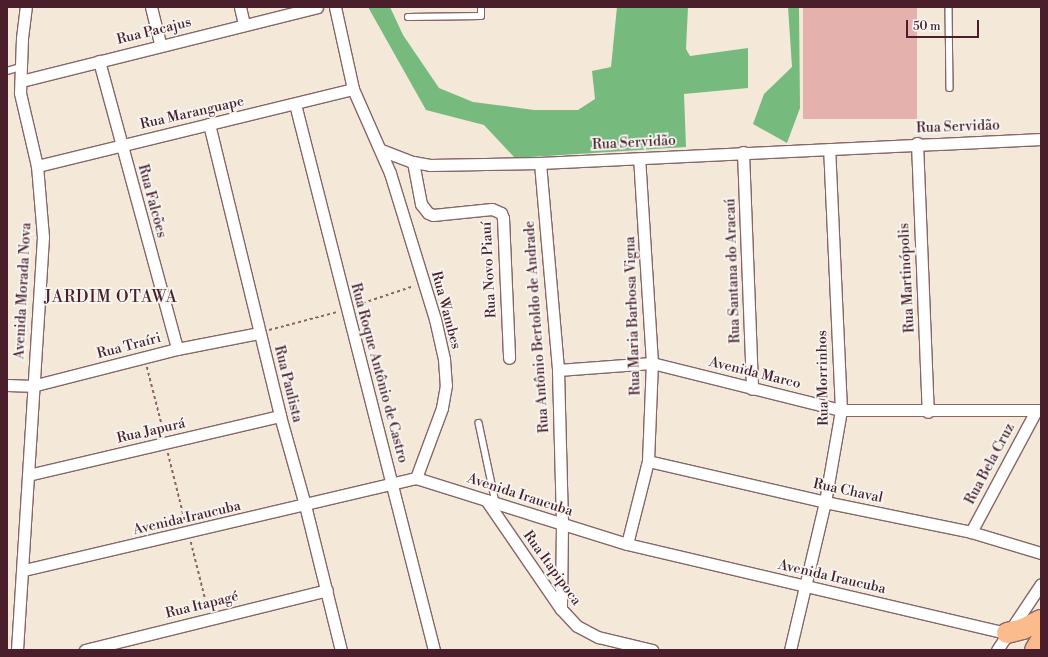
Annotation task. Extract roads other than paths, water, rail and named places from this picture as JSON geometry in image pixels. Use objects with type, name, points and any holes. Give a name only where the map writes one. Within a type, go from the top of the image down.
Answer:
[{"type":"highway","points":[[1008,633],[1041,620]]},
{"type":"highway","points":[[1035,650],[1041,640]]},
{"type":"street","name":"Avenida Morada Nova","points":[[17,650],[24,570],[32,386],[43,237],[37,166],[22,102],[21,68],[26,7]]},
{"type":"street","points":[[151,7],[160,44]]},
{"type":"street","points":[[240,7],[244,24]]},
{"type":"street","name":"Rua Pacajus","points":[[21,80],[160,44],[317,7]]},
{"type":"street","points":[[335,7],[353,89],[381,150]]},
{"type":"street","name":"Rua Falcões","points":[[99,61],[177,349]]},
{"type":"street","name":"Rua Maranguape","points":[[37,166],[353,89]]},
{"type":"street","name":"Rua Roque Antônio de Castro","points":[[295,104],[434,650]]},
{"type":"street","name":"Rua Paulista","points":[[209,124],[259,333],[327,590],[341,650]]},
{"type":"street","name":"Rua Servidão","points":[[381,150],[413,162],[430,165],[540,163],[829,149],[917,143],[1041,139]]},
{"type":"street","name":"Rua Martinópolis","points":[[917,143],[928,412]]},
{"type":"street","name":"Rua Morrinhos","points":[[790,650],[825,502],[841,410],[829,149]]},
{"type":"street","name":"Rua Wambes","points":[[381,150],[435,319],[444,359],[446,385],[442,408],[416,478]]},
{"type":"street","name":"Rua Santana do Aracaú","points":[[743,152],[752,389]]},
{"type":"street","name":"Rua Maria Barbosa Vigna","points":[[626,544],[643,488],[648,461],[652,363],[639,158]]},
{"type":"street","name":"Rua Novo Piauí","points":[[413,162],[421,204],[428,213],[433,215],[492,209],[501,213],[503,218],[509,358]]},
{"type":"street","name":"Rua Antônio Bertoldo de Andrade","points":[[540,163],[558,370],[562,524],[561,609]]},
{"type":"street","name":"Rua Traíri","points":[[7,385],[32,386],[177,349],[259,333]]},
{"type":"street","name":"Avenida Marco","points":[[558,370],[652,363],[841,410],[928,412],[1038,410]]},
{"type":"street","name":"Rua Bela Cruz","points":[[972,532],[1038,410]]},
{"type":"street","name":"Rua Japurá","points":[[28,475],[280,416]]},
{"type":"street","name":"Rua Chaval","points":[[648,461],[825,502],[972,532],[1041,553]]},
{"type":"street","name":"Avenida Iraucuba","points":[[24,570],[188,533],[305,505],[392,482],[416,478],[626,544],[1008,633]]},
{"type":"street","name":"Rua Itapipoca","points":[[491,501],[561,609],[577,626],[598,637],[652,650]]},
{"type":"street","points":[[997,650],[1041,584]]},
{"type":"street","name":"Rua Itapagé","points":[[85,650],[327,590]]},
{"type":"lane","points":[[408,17],[481,16],[481,7]]},
{"type":"lane","points":[[949,7],[950,88]]},
{"type":"lane","points":[[7,71],[21,68]]},
{"type":"lane","points":[[479,423],[491,501]]},
{"type":"district","name":"JARDIM OTAWA","points":[[111,297]]}]
